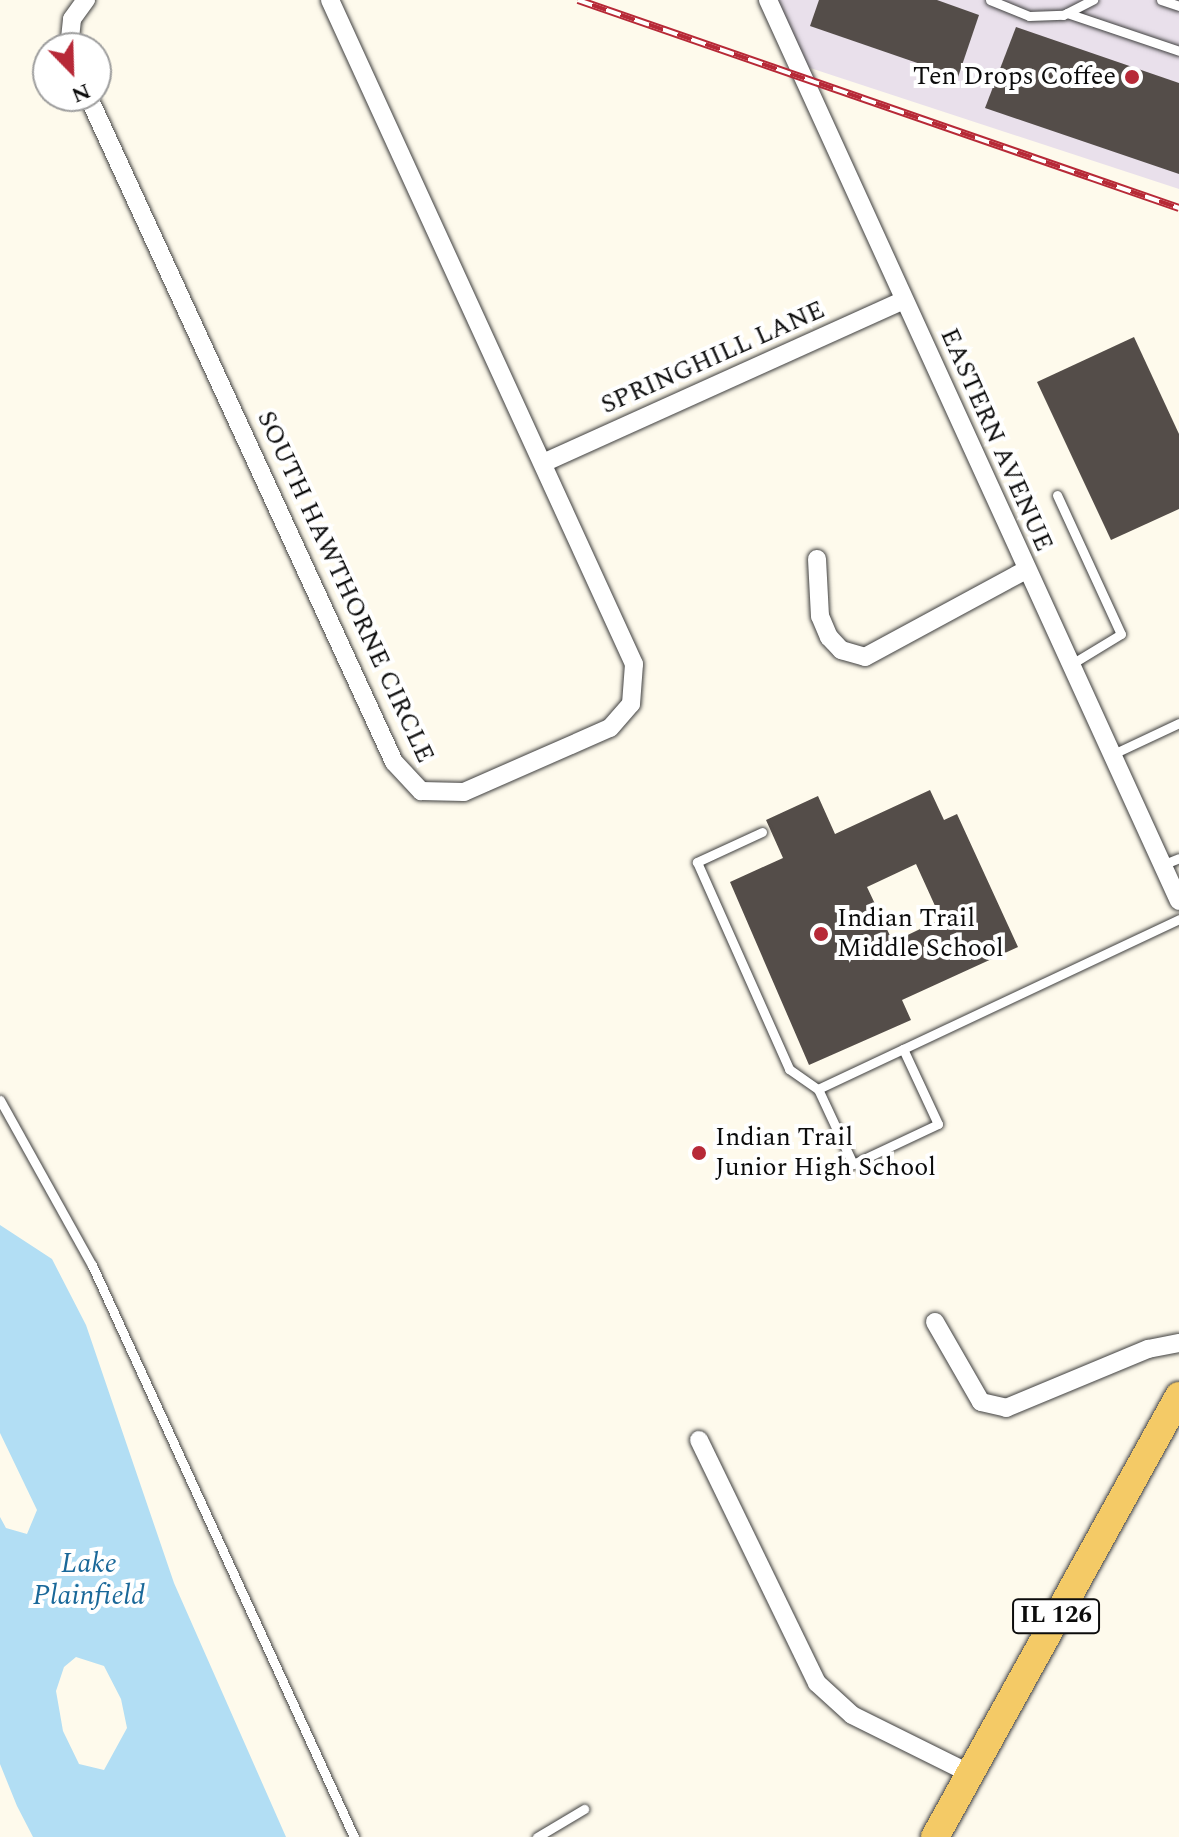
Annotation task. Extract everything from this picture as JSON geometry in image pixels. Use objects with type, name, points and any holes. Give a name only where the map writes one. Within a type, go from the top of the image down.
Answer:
[{"type":"main road","name":"IL 126","points":[[935,1837],[1179,1396]]},
{"type":"street","points":[[71,32],[72,19],[86,0]]},
{"type":"street","name":"SOUTH HAWTHORNE CIRCLE","points":[[95,112],[394,762],[407,782],[432,795],[464,792],[610,728],[634,696],[634,664],[330,0]]},
{"type":"street","name":"EASTERN AVENUE","points":[[768,0],[1111,755],[1171,862],[1179,901]]},
{"type":"street","name":"SPRINGHILL LANE","points":[[543,463],[904,300]]},
{"type":"street","points":[[817,559],[820,616],[829,637],[865,657],[1026,570]]},
{"type":"street","points":[[935,1322],[981,1402],[1006,1408],[1148,1349],[1179,1343]]},
{"type":"street","points":[[699,1440],[811,1676],[852,1715],[969,1773]]},
{"type":"lane","points":[[990,0],[1029,16],[1067,13],[1093,0]]},
{"type":"lane","points":[[1161,0],[1179,6]]},
{"type":"lane","points":[[1067,13],[1179,51]]},
{"type":"lane","points":[[1057,495],[1121,634],[1070,665]]},
{"type":"lane","points":[[1111,755],[1179,723]]},
{"type":"lane","points":[[762,832],[697,862],[789,1069],[818,1089],[853,1164],[938,1124],[903,1049]]},
{"type":"lane","points":[[818,1089],[1179,919]]},
{"type":"lane","points":[[0,1100],[92,1265],[354,1837]]},
{"type":"lane","points":[[537,1837],[584,1809]]},
{"type":"shaded area","points":[[768,0],[1179,0],[1179,189],[798,64]]},
{"type":"water","name":"Lake Plainfield","points":[[0,1225],[52,1259],[86,1325],[174,1583],[286,1837],[33,1837],[0,1764],[0,1517],[6,1528],[27,1534],[37,1510],[0,1433]],"holes":[[[76,1657],[104,1666],[121,1699],[127,1728],[104,1770],[79,1764],[63,1731],[56,1691],[64,1667]]]},
{"type":"building","points":[[819,0],[937,0],[979,15],[958,77],[810,26]]},
{"type":"building","points":[[1016,27],[1179,83],[1179,174],[985,108]]},
{"type":"building","points":[[1134,337],[1179,434],[1179,509],[1111,540],[1037,382]]},
{"type":"building","name":"Indian Trail Middle School","points":[[930,790],[944,820],[957,814],[1018,947],[902,1000],[911,1020],[809,1065],[730,882],[783,858],[766,820],[818,796],[835,834]],"holes":[[[916,864],[941,919],[893,942],[867,887]]]},
{"type":"railway","points":[[578,0],[1179,208]]},
{"type":"place","name":"Ten Drops Coffee","points":[[1132,77]]},
{"type":"place","name":"Indian Trail Middle School","points":[[821,934]]},
{"type":"place","name":"Indian Trail Junior High School","points":[[699,1153]]}]
